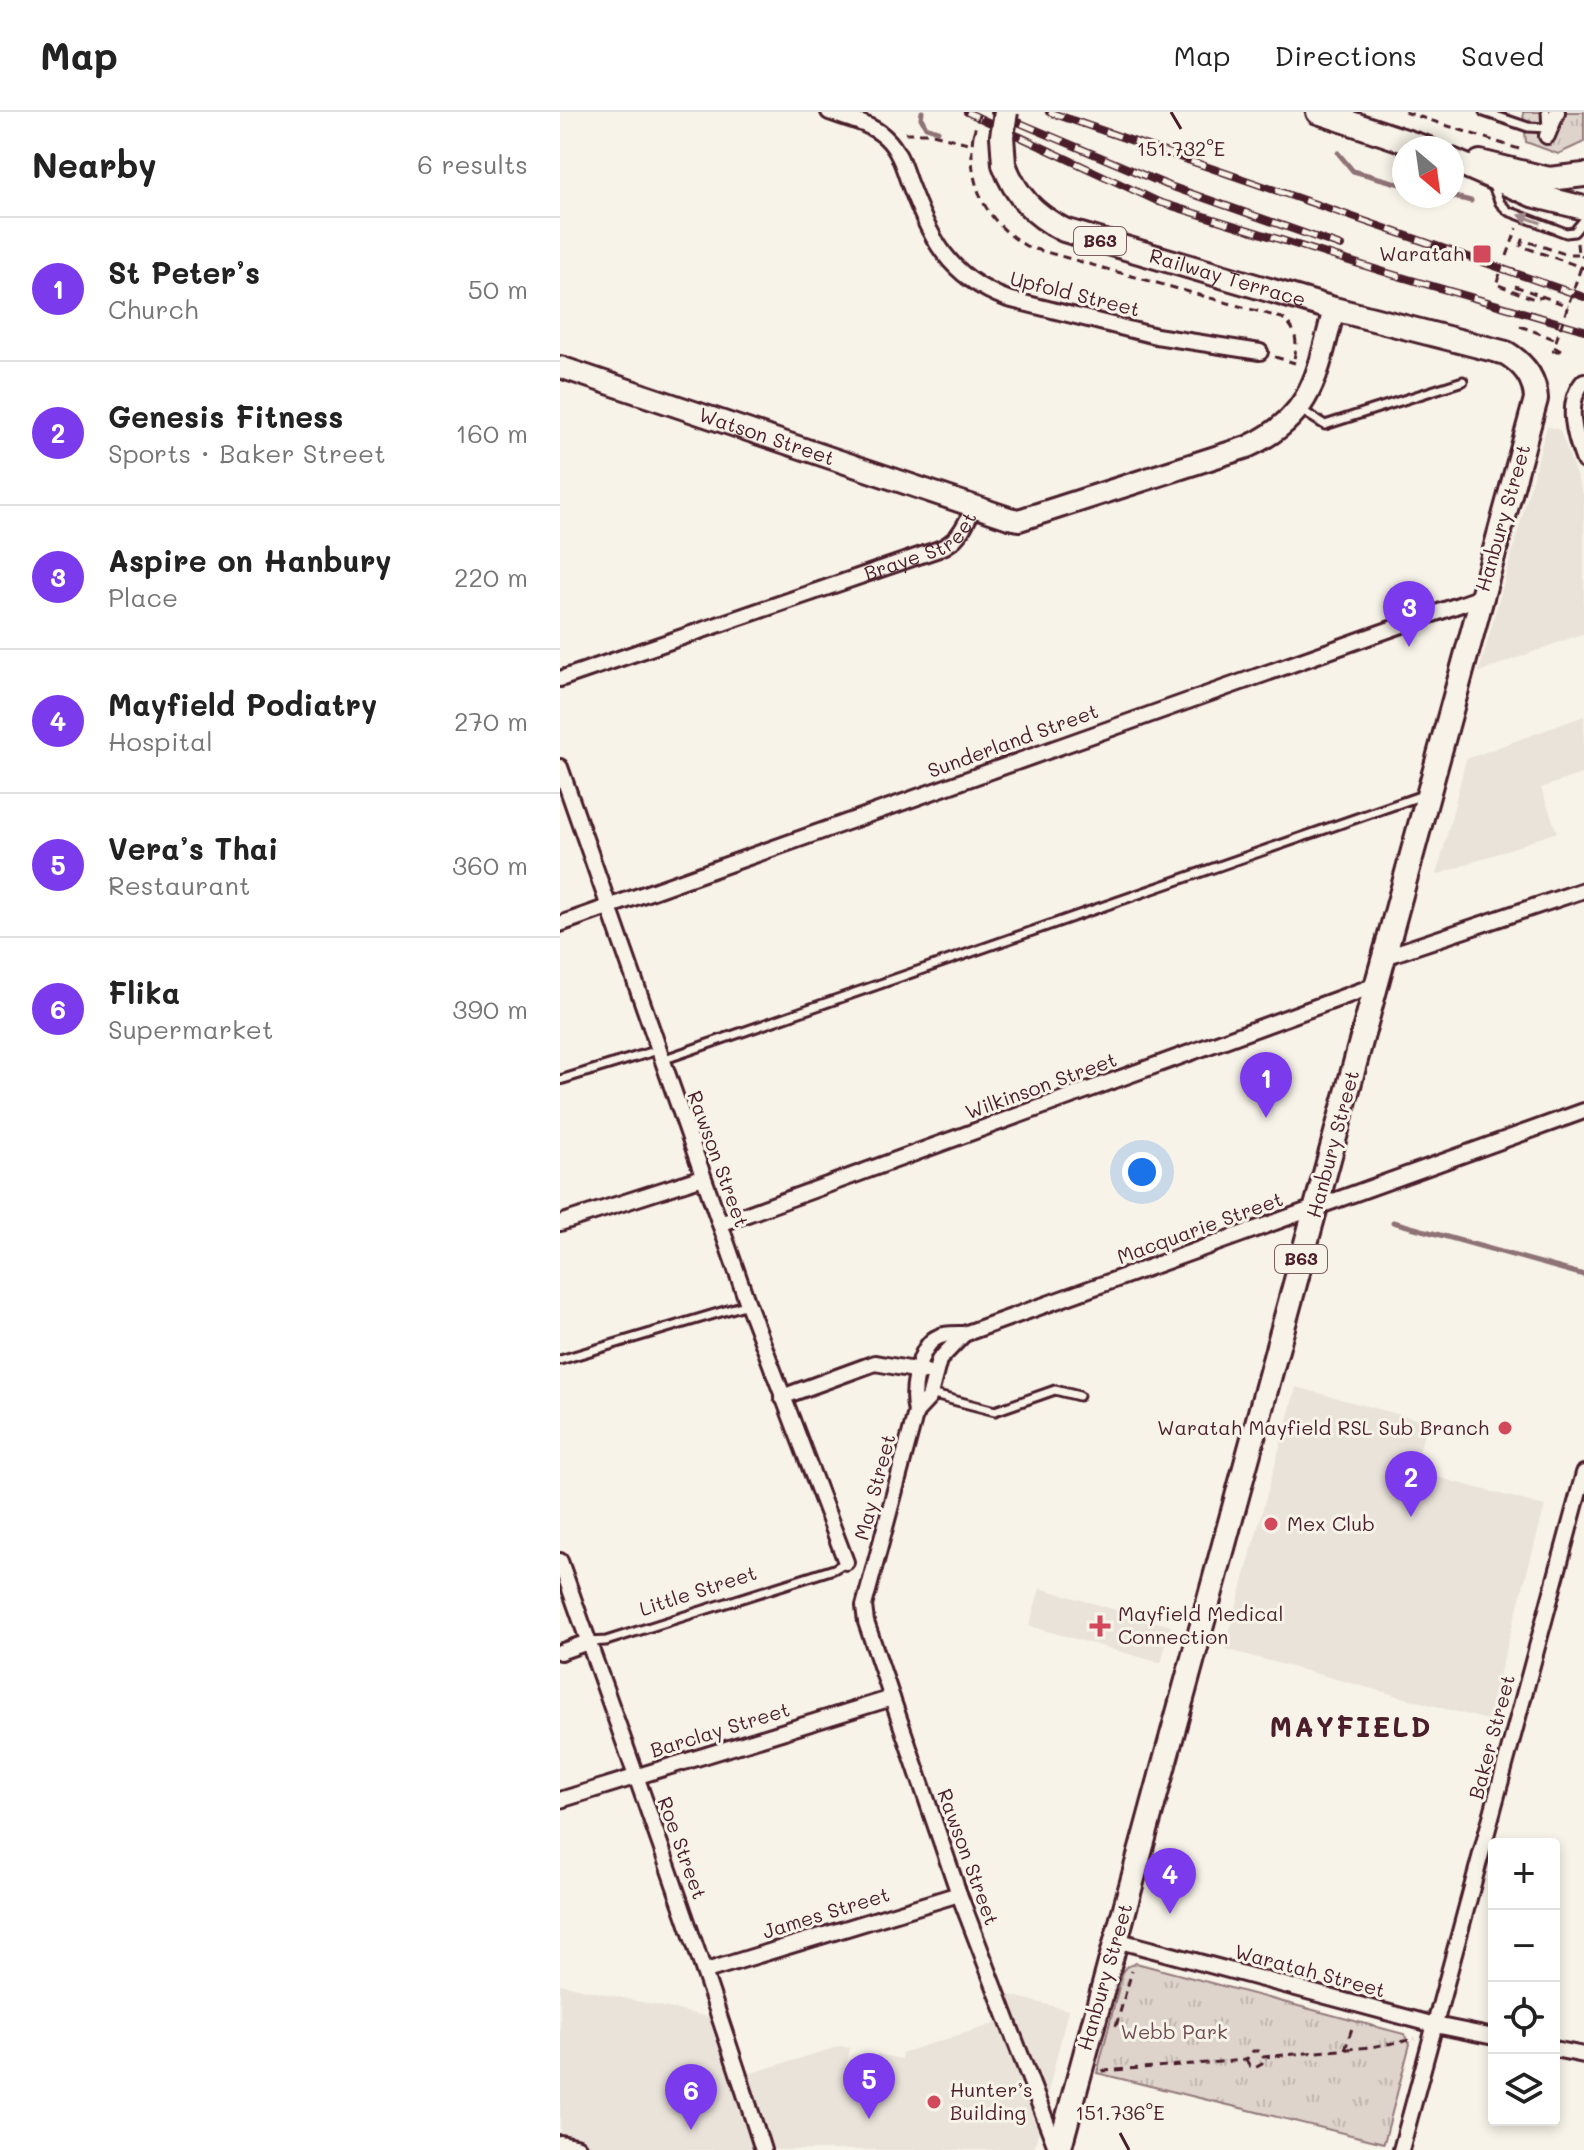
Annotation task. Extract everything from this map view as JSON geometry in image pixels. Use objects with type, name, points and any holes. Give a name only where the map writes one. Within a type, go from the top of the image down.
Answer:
[{"type":"main road","name":"Railway Terrace","points":[[1006,112],[1002,136],[1004,164],[1021,198],[1040,216],[1064,230],[1334,309],[1497,350],[1514,358],[1526,370]]},
{"type":"main road","points":[[1318,112],[1392,137]]},
{"type":"main road","points":[[1464,161],[1536,183],[1584,208]]},
{"type":"main road","points":[[1464,163],[1490,177],[1584,188]]},
{"type":"main road","points":[[1536,183],[1584,175]]},
{"type":"main road","name":"Hanbury Street","points":[[1058,2150],[1534,407],[1535,393],[1526,370]]},
{"type":"main road","points":[[560,2147],[575,2150]]},
{"type":"street","points":[[829,112],[868,126],[889,141]]},
{"type":"street","points":[[1547,136],[1557,112]]},
{"type":"street","name":"Upfold Street","points":[[889,141],[900,158],[925,225],[936,245],[959,271],[987,291],[1156,336],[1260,352]]},
{"type":"street","name":"Braye Street","points":[[560,679],[939,549],[961,533],[974,507],[1009,518],[1030,518],[1247,447],[1275,432],[1299,409],[1318,368],[1334,309]]},
{"type":"street","name":"Watson Street","points":[[560,367],[974,507]]},
{"type":"street","points":[[1584,381],[1579,386],[1572,412],[1575,438],[1584,461]]},
{"type":"street","name":"Sunderland Street","points":[[560,924],[1481,597]]},
{"type":"street","name":"Rawson Street","points":[[560,767],[564,789],[748,1304],[846,1562]]},
{"type":"street","points":[[1384,957],[1584,890]]},
{"type":"street","name":"Wilkinson Street","points":[[720,1224],[1376,985]]},
{"type":"street","name":"Macquarie Street","points":[[918,1370],[931,1342],[944,1335],[964,1334],[1584,1111]]},
{"type":"street","points":[[560,1223],[703,1177]]},
{"type":"street","name":"Macquarie Street","points":[[934,1374],[939,1360],[964,1334]]},
{"type":"street","points":[[782,1397],[875,1363],[934,1374]]},
{"type":"street","name":"May Street","points":[[916,1412],[912,1397],[918,1370]]},
{"type":"street","name":"May Street","points":[[873,1573],[916,1412],[930,1394],[934,1374]]},
{"type":"street","name":"Baker Street","points":[[1401,2150],[1584,1473]]},
{"type":"street","name":"Roe Street","points":[[560,1561],[706,1971],[763,2150]]},
{"type":"street","name":"Rawson Street","points":[[873,1573],[864,1606],[866,1622],[959,1894],[1058,2150]]},
{"type":"street","name":"Little Street","points":[[560,1652],[588,1642]]},
{"type":"street","name":"Barclay Street","points":[[560,1800],[892,1698]]},
{"type":"street","name":"James Street","points":[[706,1971],[959,1894]]},
{"type":"street","name":"Waratah Street","points":[[1116,1940],[1433,2032],[1488,2037]]},
{"type":"street","points":[[1560,2050],[1584,2055]]},
{"type":"lane","points":[[1484,112],[1528,127],[1547,128],[1546,112]]},
{"type":"lane","points":[[1490,177],[1500,203],[1508,211],[1566,233],[1574,232],[1584,220]]},
{"type":"lane","points":[[1299,409],[1325,425],[1463,381]]},
{"type":"lane","points":[[560,1080],[660,1055],[1427,794]]},
{"type":"lane","points":[[560,1360],[748,1304]]},
{"type":"lane","points":[[930,1394],[995,1411],[1055,1390],[1079,1396]]},
{"type":"lane","name":"Little Street","points":[[588,1642],[606,1641],[834,1569],[846,1562]]},
{"type":"path","points":[[973,135],[980,112]]},
{"type":"path","points":[[1405,112],[1529,152]]},
{"type":"path","points":[[889,141],[903,133],[929,133],[972,144]]},
{"type":"path","points":[[1507,256],[1515,233]]},
{"type":"path","points":[[1524,246],[1523,240],[1584,257]]},
{"type":"path","points":[[1512,242],[1583,267],[1554,347],[1561,351],[1552,351]]},
{"type":"path","points":[[1577,243],[1578,254]]},
{"type":"path","points":[[1500,274],[1496,284],[1534,299],[1543,297]]},
{"type":"path","points":[[1515,286],[1568,306]]},
{"type":"path","points":[[1520,326],[1557,340]]},
{"type":"path","points":[[1115,2029],[1132,1971]]},
{"type":"path","points":[[1345,2050],[1352,2028]]},
{"type":"path","points":[[1263,2057],[1345,2050],[1433,2032]]},
{"type":"path","points":[[1106,2058],[1101,2072],[1246,2060],[1253,2051],[1259,2051],[1263,2057],[1262,2064],[1255,2068],[1246,2060]]},
{"type":"shaded area","points":[[1547,426],[1560,430],[1584,497],[1584,633],[1479,672]]},
{"type":"shaded area","points":[[1584,716],[1584,773],[1541,788],[1557,832],[1437,875],[1466,759]]},
{"type":"shaded area","points":[[1296,1387],[1427,1422],[1414,1471],[1545,1506],[1487,1720],[1225,1649]]},
{"type":"shaded area","name":"Mayfield Medical Connection","points":[[1040,1588],[1171,1626],[1161,1663],[1029,1626]]},
{"type":"shaded area","points":[[560,1984],[713,2018],[738,2077],[841,2046],[850,2048],[845,2070],[872,2076],[877,2054],[902,2059],[901,2053],[994,2024],[1006,1994],[1068,2010],[1034,2150],[560,2150]]},
{"type":"green space","points":[[1523,112],[1584,112],[1584,142],[1558,154],[1526,142]]},
{"type":"green space","name":"Webb Park","points":[[1136,1963],[1404,2034],[1410,2044],[1384,2143],[1097,2073],[1123,1971]]},
{"type":"waterway","points":[[922,112],[921,118],[926,127],[938,131]]},
{"type":"waterway","points":[[1338,153],[1353,171],[1392,182]]},
{"type":"waterway","points":[[1464,199],[1471,201]]},
{"type":"waterway","points":[[1393,1222],[1584,1275]]},
{"type":"railway","points":[[967,112],[1159,202],[1584,330]]},
{"type":"railway","points":[[994,112],[1167,185],[1341,246]]},
{"type":"railway","points":[[1049,112],[1584,297]]},
{"type":"place","name":"Waratah","points":[[1482,254]]},
{"type":"place","name":"Aspire on Hanbury","points":[[1409,647]]},
{"type":"place","name":"St Peter’s","points":[[1266,1118]]},
{"type":"place","name":"Waratah Mayfield RSL Sub Branch","points":[[1505,1428]]},
{"type":"place","name":"Genesis Fitness","points":[[1411,1517]]},
{"type":"place","name":"Mex Club","points":[[1271,1524]]},
{"type":"place","name":"Mayfield Medical Connection","points":[[1100,1626]]},
{"type":"place","name":"Mayfield Podiatry","points":[[1170,1914]]},
{"type":"place","name":"Hunter’s Building","points":[[934,2102]]},
{"type":"place","name":"Vera’s Thai","points":[[869,2119]]},
{"type":"place","name":"Flika","points":[[691,2130]]},
{"type":"district","name":"MAYFIELD","points":[[1351,1727]]}]
